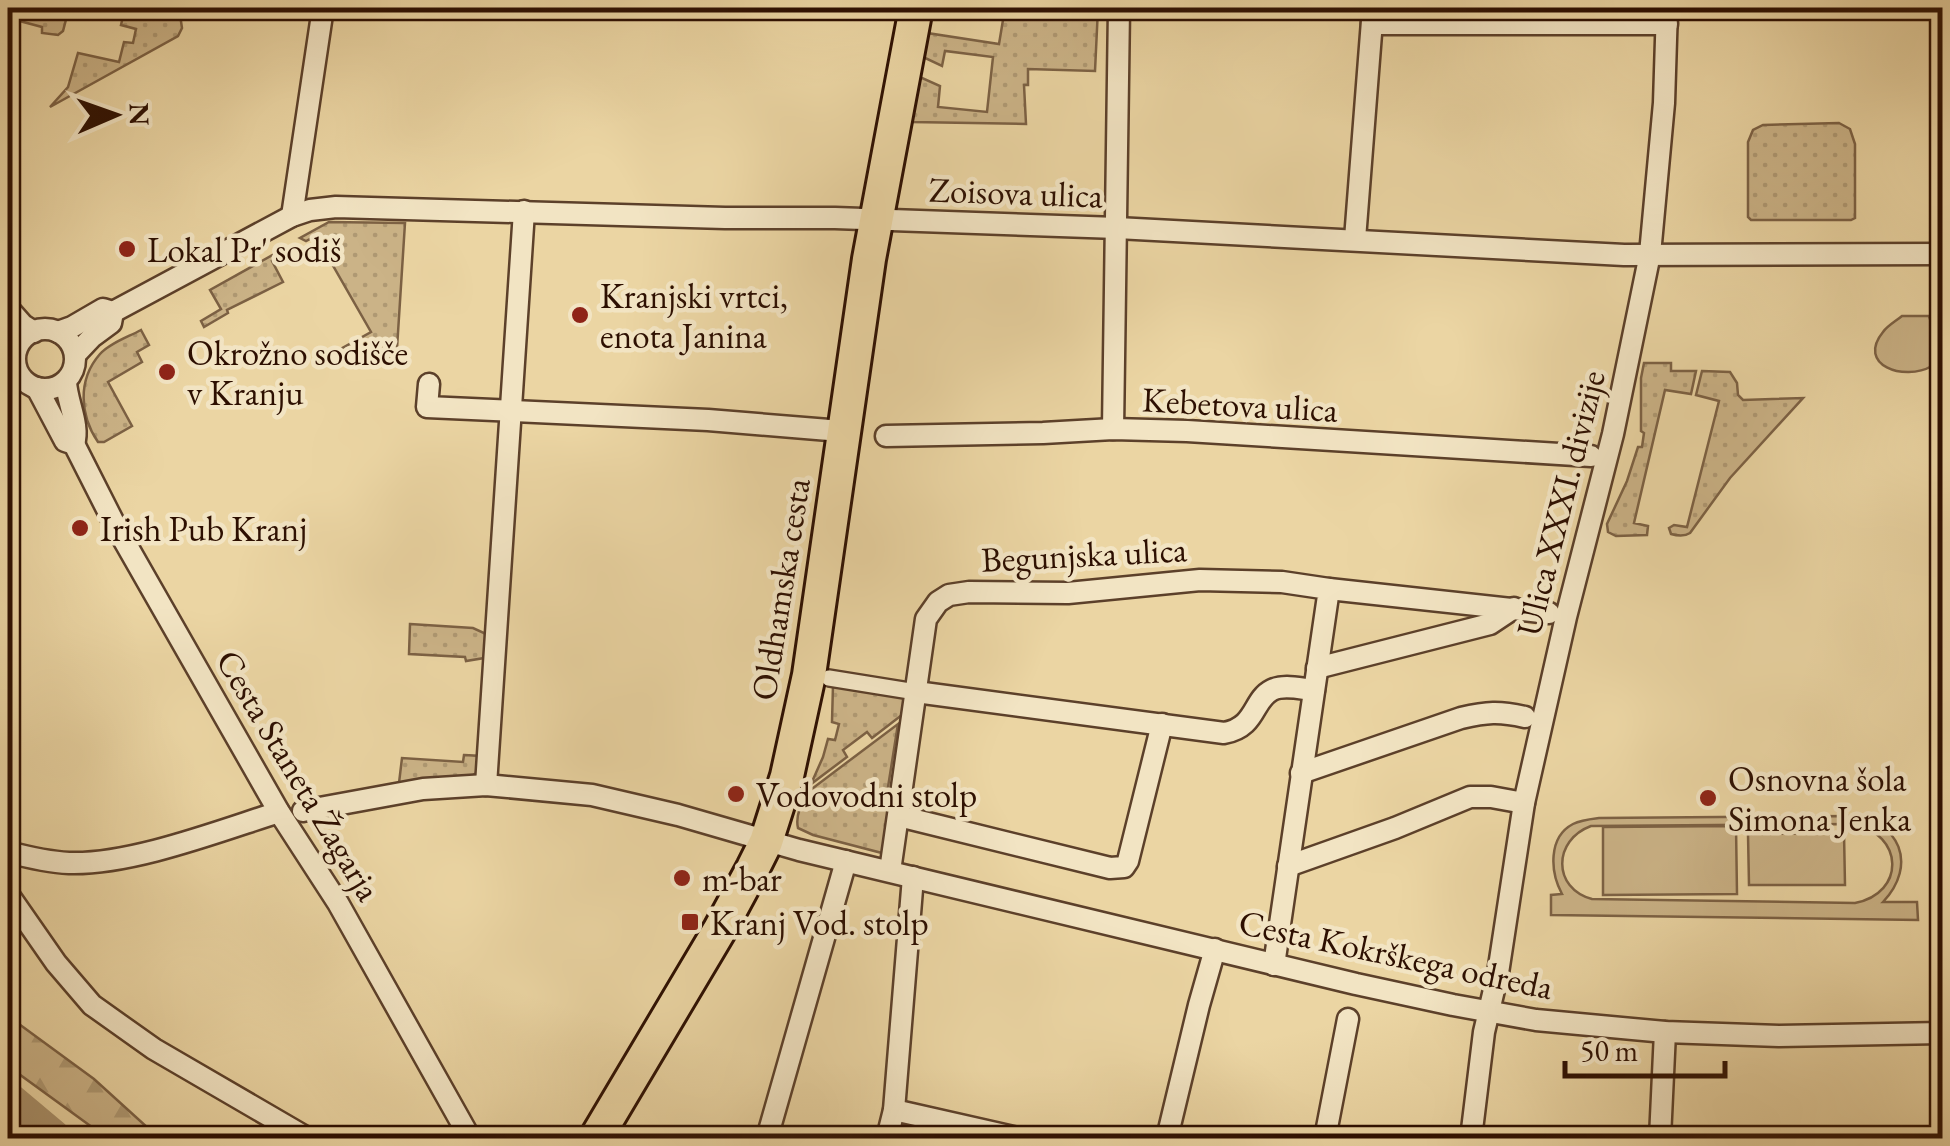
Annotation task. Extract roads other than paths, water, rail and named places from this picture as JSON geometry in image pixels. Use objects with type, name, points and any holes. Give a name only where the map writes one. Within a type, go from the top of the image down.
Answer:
[{"type":"main road","name":"Oldhamska cesta","points":[[596,1138],[719,931],[766,842],[787,776],[809,675],[875,220],[916,8]]},
{"type":"street","points":[[292,216],[323,8]]},
{"type":"street","points":[[1113,429],[1120,8]]},
{"type":"street","points":[[1355,239],[1372,16],[1526,26],[1667,16]]},
{"type":"street","name":"Ulica XXXI. divizije","points":[[1471,1138],[1484,1032],[1498,973],[1524,802],[1613,434],[1650,254],[1667,16]]},
{"type":"street","name":"Zoisova ulica","points":[[58,332],[103,309],[114,312],[292,216],[336,207],[1118,228],[1624,255],[1942,254]]},
{"type":"street","points":[[486,785],[524,210]]},
{"type":"street","points":[[8,308],[34,332]]},
{"type":"street","name":"Zoisova ulica","points":[[75,355],[111,323],[114,312]]},
{"type":"street","points":[[34,332],[58,332],[72,344],[72,374],[66,382],[48,390],[22,382],[12,344],[34,332]]},
{"type":"street","name":"Cesta Staneta Žagarja","points":[[22,382],[64,442],[74,444]]},
{"type":"street","name":"Cesta Staneta Žagarja","points":[[66,382],[78,433],[74,444],[114,523],[279,812],[338,903],[470,1138]]},
{"type":"street","points":[[430,384],[428,407],[829,430]]},
{"type":"street","name":"Kebetova ulica","points":[[886,436],[1113,429],[1591,456]]},
{"type":"street","name":"Begunjska ulica","points":[[890,871],[924,693],[926,618],[949,595],[990,591],[1068,593],[1200,580],[1282,582],[1549,613]]},
{"type":"street","points":[[1274,964],[1329,589]]},
{"type":"street","points":[[1317,668],[1490,624],[1514,608]]},
{"type":"street","points":[[829,678],[1224,734],[1237,731],[1274,689],[1314,690]]},
{"type":"street","points":[[1302,773],[1461,718],[1502,711],[1525,716]]},
{"type":"street","points":[[899,816],[1110,868],[1124,867],[1162,724]]},
{"type":"street","name":"Cesta Kokrškega odreda","points":[[303,811],[423,789],[486,785],[592,795],[678,815],[766,842],[1274,964],[1536,1020],[1665,1032],[1778,1036],[1942,1032]]},
{"type":"street","points":[[1288,866],[1470,797],[1524,802]]},
{"type":"street","points":[[8,852],[68,863],[119,858],[279,812]]},
{"type":"street","points":[[767,1138],[846,861]]},
{"type":"street","points":[[887,1138],[894,1110],[913,877]]},
{"type":"street","points":[[8,894],[56,963],[92,1005],[154,1048],[306,1138]]},
{"type":"street","points":[[1167,1138],[1215,949]]},
{"type":"street","points":[[1325,1138],[1348,1019]]},
{"type":"street","points":[[1660,1138],[1665,1032]]},
{"type":"street","points":[[894,1110],[1018,1138]]},
{"type":"waterway","points":[[8,1101],[52,1138]]},
{"type":"place","name":"Lokal Pr' sodiš","points":[[127,249]]},
{"type":"place","name":"Kranjski vrtci, enota Janina","points":[[580,315]]},
{"type":"place","name":"Okrožno sodišče v Kranju","points":[[167,372]]},
{"type":"place","name":"Irish Pub Kranj","points":[[80,528]]},
{"type":"place","name":"Vodovodni stolp","points":[[736,794]]},
{"type":"place","name":"Osnovna šola Simona Jenka","points":[[1708,798]]},
{"type":"place","name":"m-bar","points":[[682,878]]},
{"type":"place","name":"Kranj Vod. stolp","points":[[690,922]]}]
